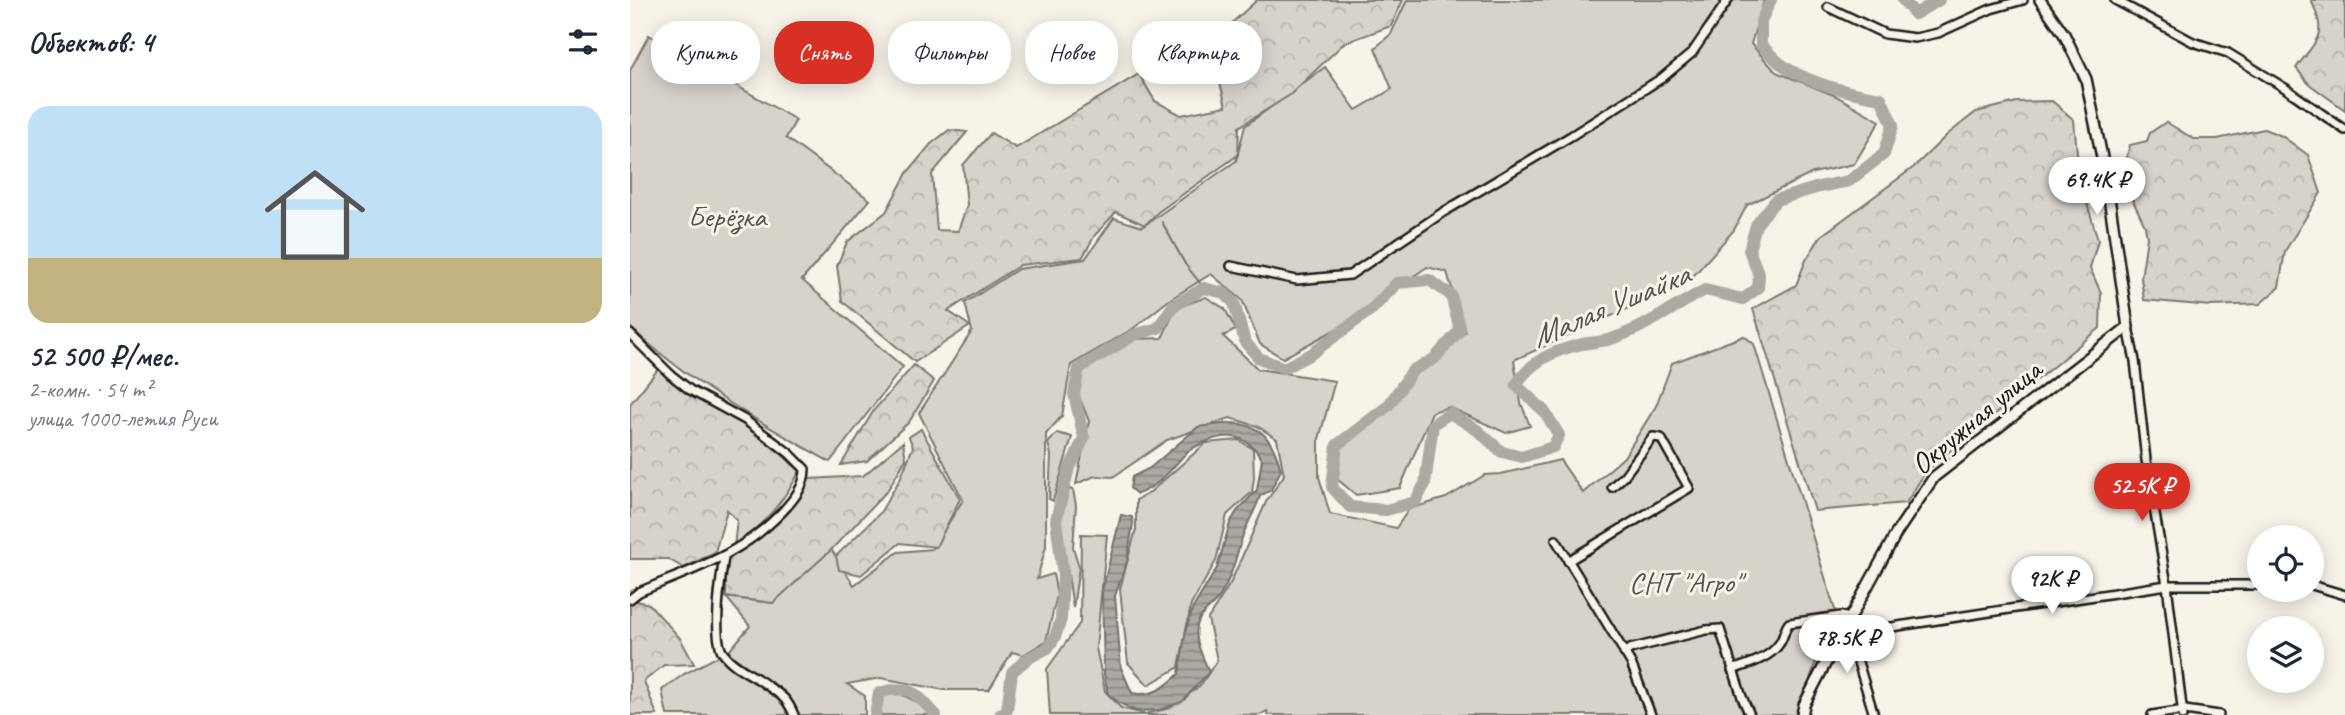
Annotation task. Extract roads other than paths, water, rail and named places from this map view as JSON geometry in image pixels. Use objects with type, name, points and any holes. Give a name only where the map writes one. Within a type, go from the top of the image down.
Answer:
[{"type":"street","points":[[1231,267],[1297,280],[1350,275],[1442,213],[1662,78],[1692,53],[1728,0]]},
{"type":"street","points":[[1828,7],[1885,34],[1915,38],[1938,33],[1991,9],[2023,0]]},
{"type":"street","points":[[2040,0],[2064,34],[2081,66],[2092,102],[2135,361],[2146,460],[2167,585],[2183,713]]},
{"type":"street","points":[[2115,0],[2193,42],[2228,53],[2286,88],[2345,130]]},
{"type":"street","name":"Окружная улица","points":[[1802,715],[1819,676],[1897,532],[1934,477],[2128,327]]},
{"type":"street","points":[[630,334],[690,390],[744,420],[789,453],[805,469],[798,493],[759,535],[724,557],[639,592],[630,599]]},
{"type":"street","points":[[1568,561],[1689,488],[1658,436],[1653,437],[1624,476],[1612,487]]},
{"type":"street","points":[[1556,540],[1624,653],[1639,681],[1650,715]]},
{"type":"street","points":[[724,557],[720,581],[718,643],[729,660],[779,692],[787,700],[794,715]]},
{"type":"street","points":[[1732,670],[1767,655],[1779,645],[1786,626],[1800,620],[1841,616],[1849,622],[1872,630],[2167,585],[2247,585]]},
{"type":"street","points":[[2324,589],[2345,595]]},
{"type":"street","points":[[1849,622],[1874,715]]},
{"type":"street","points":[[1624,653],[1630,649],[1720,629],[1724,634],[1732,670],[1750,715]]},
{"type":"street","points":[[2152,715],[2219,715]]},
{"type":"waterway","name":"Малая Ушайка","points":[[1000,715],[1007,710],[1012,672],[1027,659],[1048,648],[1061,619],[1063,575],[1056,520],[1068,472],[1084,438],[1074,394],[1079,368],[1134,335],[1158,328],[1173,306],[1204,288],[1224,293],[1234,303],[1245,342],[1259,358],[1284,368],[1311,354],[1372,309],[1397,283],[1429,280],[1451,295],[1460,330],[1434,359],[1413,370],[1388,406],[1337,445],[1332,487],[1350,507],[1386,510],[1415,502],[1425,484],[1433,424],[1450,413],[1477,430],[1502,452],[1522,457],[1553,447],[1559,435],[1544,411],[1516,385],[1536,363],[1562,350],[1626,333],[1705,290],[1743,299],[1758,288],[1759,275],[1749,250],[1756,225],[1776,200],[1849,181],[1884,154],[1893,125],[1881,98],[1843,90],[1803,77],[1781,64],[1761,45],[1761,21],[1771,0]]},
{"type":"waterway","name":"Малая Ушайка","points":[[1903,0],[1915,14],[1939,0]]},
{"type":"waterway","points":[[1162,222],[1185,264],[1204,288]]},
{"type":"waterway","name":"Малая Ушайка","points":[[875,715],[879,693],[899,689],[918,696],[936,715]]},
{"type":"park label","name":"Берёзка","points":[[727,216]]},
{"type":"park label","name":"СНТ \"Агро\"","points":[[1685,582]]}]
